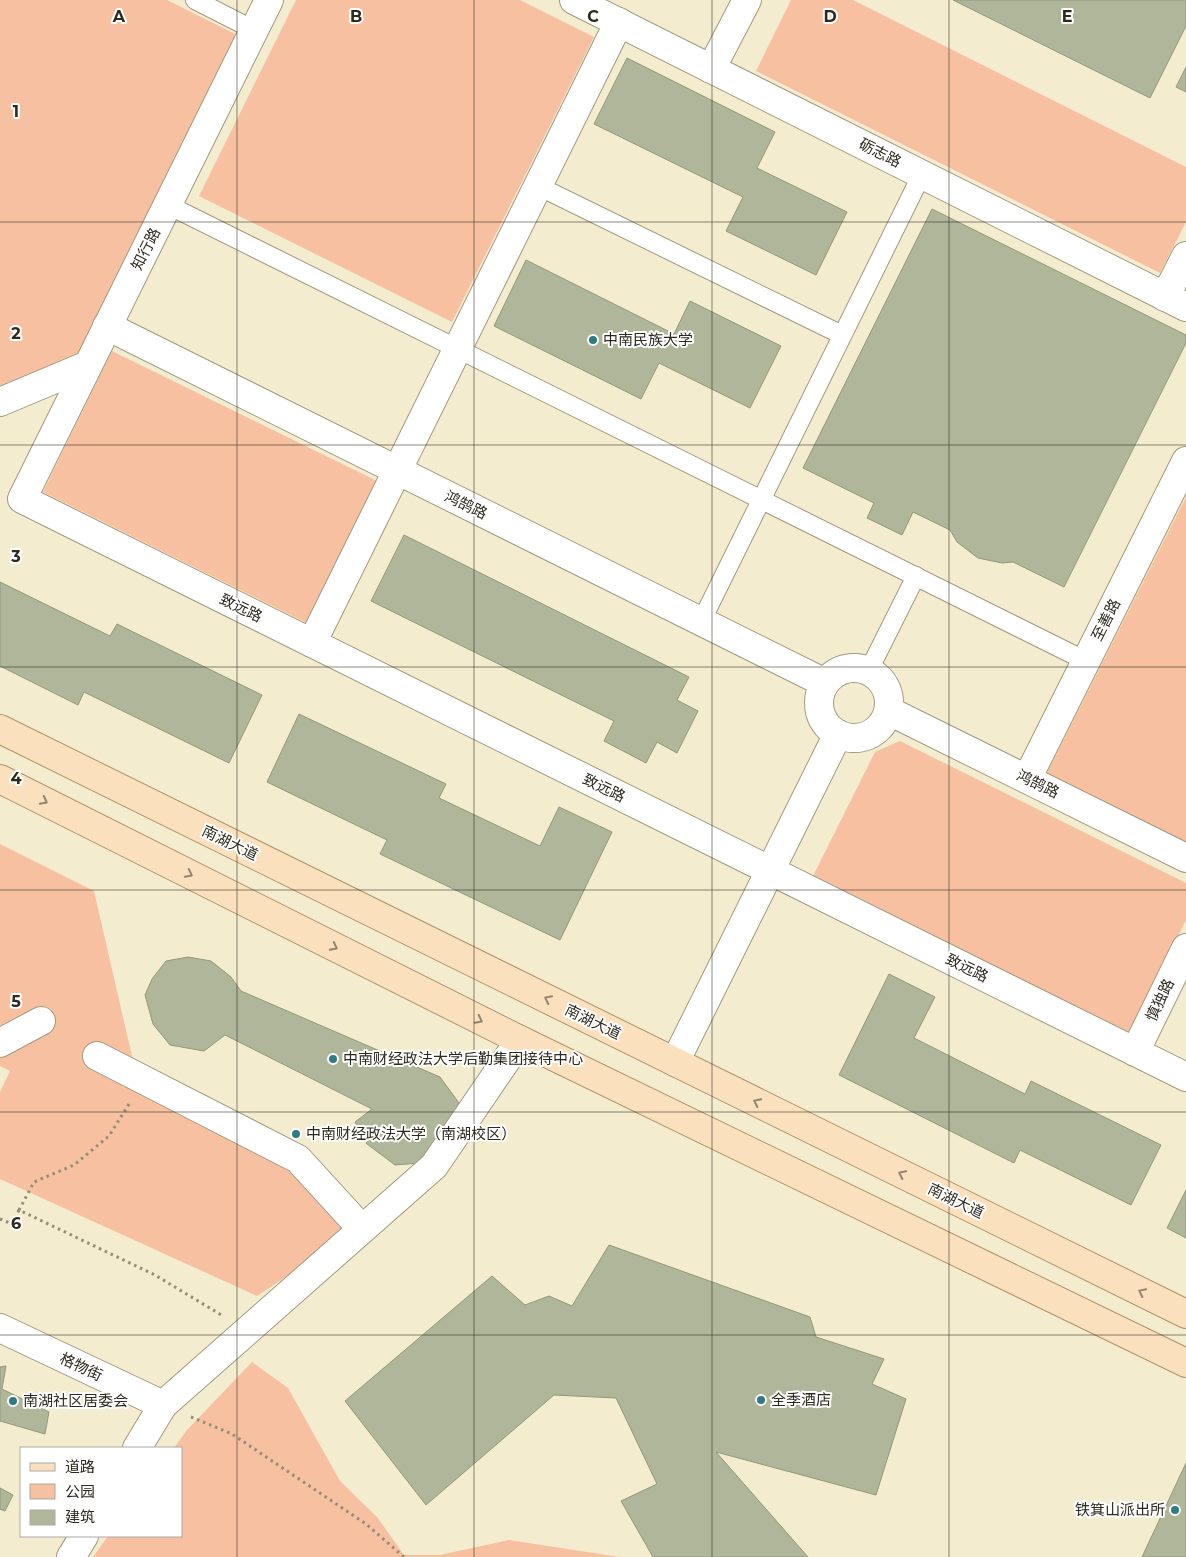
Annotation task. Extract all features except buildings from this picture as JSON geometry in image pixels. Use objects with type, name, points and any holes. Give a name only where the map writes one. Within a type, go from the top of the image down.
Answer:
[{"type":"main road","name":"南湖大道","points":[[0,730],[1186,1314]]},
{"type":"main road","points":[[0,779],[520,1040],[1186,1363]]},
{"type":"street","name":"知行路","points":[[22,499],[269,0]]},
{"type":"street","name":"砺志路","points":[[574,0],[1176,302]]},
{"type":"street","points":[[711,69],[747,0]]},
{"type":"street","points":[[312,643],[619,22]]},
{"type":"street","points":[[1176,302],[1186,256]]},
{"type":"street","name":"鸿鹄路","points":[[107,326],[825,683]]},
{"type":"street","points":[[0,402],[88,365]]},
{"type":"street","name":"至善路","points":[[1027,779],[1186,461]]},
{"type":"street","name":"致远路","points":[[22,499],[1186,1077]]},
{"type":"street","points":[[857,667],[869,670],[879,677],[886,687],[890,699],[889,711],[884,723],[875,732],[864,737],[852,738],[838,734],[822,718],[819,706],[820,694],[825,683],[833,674],[844,668],[857,667]]},
{"type":"street","name":"鸿鹄路","points":[[889,711],[1186,858]]},
{"type":"street","points":[[675,1062],[838,734]]},
{"type":"street","name":"慎独路","points":[[1135,1052],[1186,948]]},
{"type":"street","points":[[0,1043],[41,1021]]},
{"type":"street","points":[[138,1447],[163,1405],[434,1166],[520,1040]]},
{"type":"street","points":[[97,1056],[298,1159],[362,1229]]},
{"type":"street","name":"格物街","points":[[0,1328],[163,1405]]},
{"type":"street","points":[[71,1557],[83,1537]]},
{"type":"lane","points":[[195,0],[254,30]]},
{"type":"lane","points":[[701,622],[922,174]]},
{"type":"lane","points":[[538,186],[842,335]]},
{"type":"lane","points":[[168,205],[1086,661]]},
{"type":"lane","points":[[869,670],[916,576]]},
{"type":"path","points":[[0,1219],[12,1224],[34,1182],[74,1165],[109,1136],[144,1080]]},
{"type":"path","points":[[19,1210],[155,1275],[248,1330]]},
{"type":"path","points":[[163,1405],[232,1434],[366,1524],[404,1557]]},
{"type":"green space","points":[[0,0],[167,0],[241,37],[80,356],[0,390]]},
{"type":"green space","points":[[296,0],[520,0],[594,37],[452,322],[199,196]]},
{"type":"green space","points":[[791,0],[853,0],[1186,167],[1186,222],[1160,273],[756,71]]},
{"type":"green space","points":[[112,351],[377,481],[307,623],[43,492]]},
{"type":"green space","points":[[1186,497],[1186,843],[1047,773]]},
{"type":"green space","points":[[900,741],[1186,883],[1186,920],[1130,1034],[813,876],[875,752]]},
{"type":"green space","points":[[0,844],[94,891],[140,1091],[298,1159],[366,1224],[257,1296],[0,1179],[0,1092],[10,1071],[0,1066]]},
{"type":"green space","points":[[252,1362],[288,1388],[340,1481],[377,1517],[404,1555],[440,1555],[509,1540],[619,1557],[93,1557],[107,1537],[182,1537],[182,1447],[175,1447],[187,1430]]},
{"type":"place","name":"中南民族大学","points":[[593,340]]},
{"type":"place","name":"中南财经政法大学后勤集团接待中心","points":[[333,1059]]},
{"type":"place","name":"中南财经政法大学（南湖校区）","points":[[296,1134]]},
{"type":"place","name":"全季酒店","points":[[761,1400]]},
{"type":"place","name":"南湖社区居委会","points":[[13,1401]]},
{"type":"place","name":"铁箕山派出所","points":[[1175,1510]]}]
